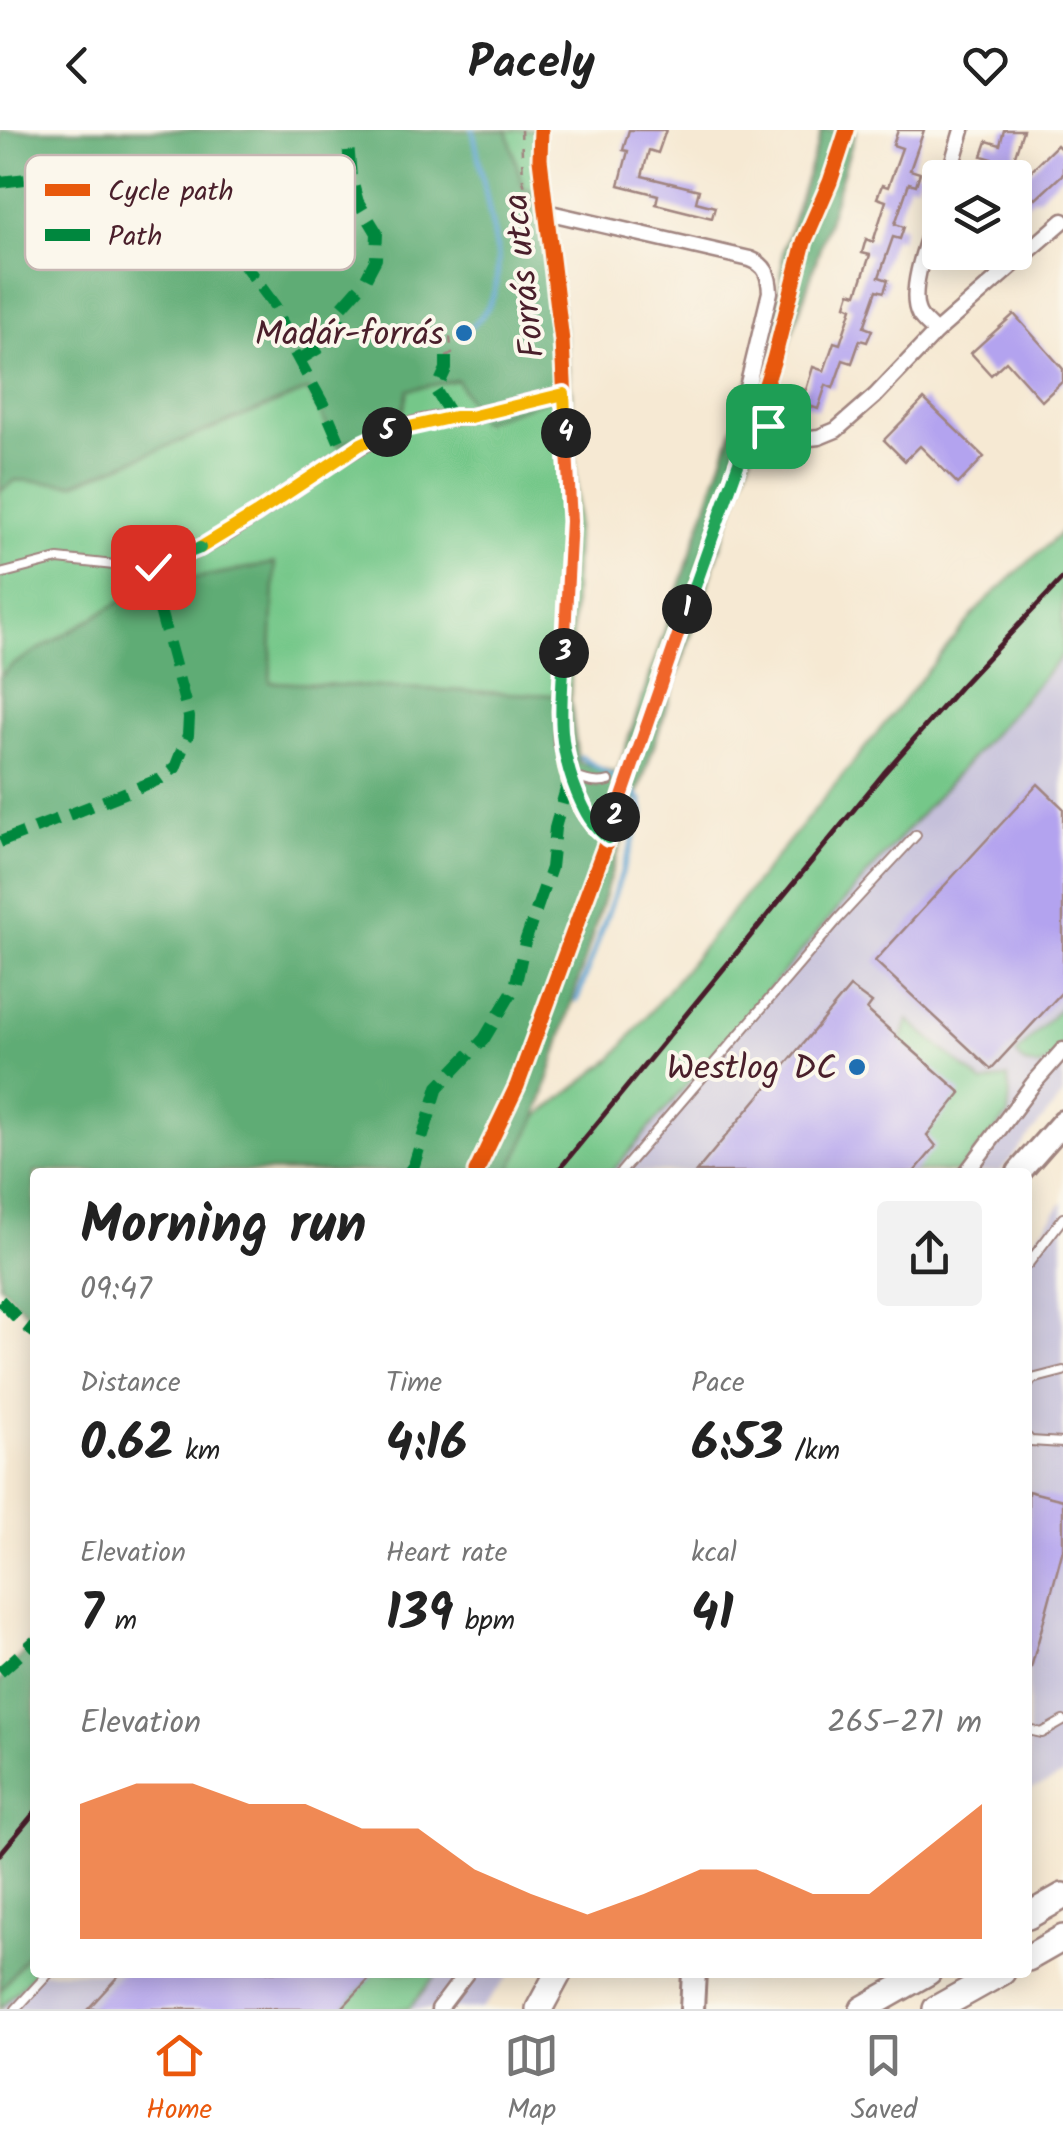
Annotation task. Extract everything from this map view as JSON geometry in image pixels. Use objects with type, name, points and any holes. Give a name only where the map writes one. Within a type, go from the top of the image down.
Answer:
[{"type":"highway","points":[[1032,1914],[1063,1896]]},
{"type":"highway","points":[[1032,1956],[1063,1938]]},
{"type":"highway","points":[[538,2009],[556,1978]]},
{"type":"highway","points":[[863,2009],[917,1978]]},
{"type":"highway","points":[[936,2009],[991,1978]]},
{"type":"main road","points":[[1023,1168],[1063,1122]]},
{"type":"main road","points":[[692,2009],[694,1978]]},
{"type":"street","name":"Forrás utca","points":[[541,130],[540,158],[562,341],[571,521],[561,726],[570,774]]},
{"type":"street","points":[[953,160],[962,130]]},
{"type":"street","points":[[546,212],[760,263],[770,276],[770,292],[746,392],[747,406],[755,417],[800,439],[836,430],[875,396],[936,332],[1063,221]]},
{"type":"street","points":[[922,262],[915,299],[919,315],[936,332]]},
{"type":"street","name":"Forrás utca","points":[[153,567],[195,551],[361,444],[402,427],[470,417],[564,394]]},
{"type":"street","points":[[971,1168],[1063,1050]]},
{"type":"street","points":[[439,2009],[462,1978]]},
{"type":"lane","points":[[0,574],[58,559],[153,567]]},
{"type":"lane","points":[[570,774],[585,781],[608,781]]},
{"type":"lane","points":[[624,1168],[916,834]]},
{"type":"lane","points":[[1032,1259],[1063,1218]]},
{"type":"lane","points":[[1032,1380],[1063,1371]]},
{"type":"lane","points":[[1032,1441],[1063,1444]]},
{"type":"lane","points":[[1032,1731],[1042,1733],[1063,1721]]},
{"type":"lane","points":[[16,2009],[44,1978]]},
{"type":"path","points":[[446,357],[452,354],[450,338],[462,332]]},
{"type":"shaded area","points":[[1063,655],[1063,1095],[1003,1168],[615,1168],[866,876]]},
{"type":"shaded area","points":[[1063,1202],[1063,1776],[1032,1789],[1032,1243]]},
{"type":"shaded area","points":[[30,1951],[30,1978],[507,1978],[482,2009],[0,2009],[0,1991]]},
{"type":"green space","points":[[0,130],[507,130],[523,187],[533,191],[571,392],[480,422],[457,380],[408,390],[401,420],[338,446],[308,390],[73,484],[16,480],[0,491]]},
{"type":"green space","points":[[372,130],[541,130],[571,392],[577,497],[570,696],[270,682],[274,563],[144,588],[11,666],[0,677],[0,491],[16,480],[73,484],[309,390],[401,421],[408,392]]},
{"type":"green space","points":[[822,130],[856,130],[611,874],[537,1117],[511,1168],[30,1168],[30,1315],[26,1312],[0,1285],[0,677],[11,666],[144,588],[275,563],[270,682],[570,696],[578,762],[617,773],[781,285],[783,251]]},
{"type":"green space","points":[[1063,531],[1063,655],[866,876],[615,1168],[511,1168],[537,1117],[612,1059],[982,604]]},
{"type":"green space","points":[[1063,1005],[1063,1054],[1039,1067],[1025,1064],[1016,1054]]},
{"type":"green space","points":[[908,1020],[983,1083],[1008,1077],[1008,1116],[962,1168],[911,1168],[930,1143],[901,1041]]},
{"type":"green space","points":[[30,1644],[30,1951],[0,1991],[0,1681]]},
{"type":"green space","points":[[30,1951],[30,1977],[0,2009],[0,1991]]},
{"type":"green space","points":[[370,1978],[433,1978],[409,2009],[341,2009]]},
{"type":"building","points":[[629,130],[666,130],[658,153],[649,150],[642,176],[699,190],[696,202],[715,207],[712,218],[656,204],[658,195],[619,185]]},
{"type":"building","points":[[898,130],[924,130],[910,170],[920,173],[916,185],[909,183],[895,224],[904,227],[900,239],[893,237],[879,277],[888,280],[884,292],[877,290],[864,327],[872,330],[867,342],[860,340],[852,363],[843,360],[833,388],[826,385],[818,409],[795,401],[799,388],[806,390],[813,367],[824,371],[834,342],[840,344],[852,308],[846,305],[850,292],[857,294],[870,255],[862,253],[866,239],[873,242],[886,201],[877,198],[882,185],[888,187],[902,148],[893,145]]},
{"type":"building","points":[[1004,130],[1023,130],[1014,160],[982,156],[987,141],[1000,145]]},
{"type":"building","points":[[1057,145],[1063,151],[1063,174],[1036,199],[1032,199],[1032,169]]},
{"type":"building","points":[[1014,314],[1063,369],[1063,381],[1042,401],[1006,361],[991,375],[971,353]]},
{"type":"building","points":[[924,399],[984,457],[958,484],[920,446],[905,461],[884,440]]},
{"type":"building","points":[[1038,784],[1063,808],[1063,991],[991,1069],[875,961]]},
{"type":"building","name":"Westlog DC","points":[[850,987],[872,1003],[867,1010],[961,1093],[927,1135],[936,1146],[917,1168],[699,1168]]},
{"type":"building","points":[[1032,1492],[1063,1500],[1063,1549],[1032,1664]]},
{"type":"building","points":[[116,1978],[370,1978],[341,2009],[88,2009]]},
{"type":"waterway","points":[[464,333],[488,308],[498,268],[473,130]]},
{"type":"waterway","points":[[581,757],[619,781]]},
{"type":"waterway","points":[[577,1000],[643,813],[634,792]]},
{"type":"railway","points":[[560,1168],[884,773],[1063,578]]},
{"type":"railway","points":[[0,1854],[30,1818]]},
{"type":"marked path","points":[[348,143],[349,155]]},
{"type":"marked path","points":[[0,182],[25,179]]},
{"type":"marked path","points":[[299,360],[324,345],[337,331],[341,308],[364,282],[376,259],[377,233],[355,191]]},
{"type":"marked path","points":[[248,270],[275,306],[345,455]]},
{"type":"marked path","points":[[446,357],[446,369],[436,391],[453,418]]},
{"type":"marked path","points":[[0,842],[160,779],[175,768],[188,735],[189,717],[149,582],[153,567]]},
{"type":"marked path","points":[[412,1168],[438,1087],[484,1039],[515,987],[525,942],[551,868],[555,828],[569,778]]},
{"type":"marked path","points":[[0,1300],[30,1329]]},
{"type":"marked path","points":[[0,1672],[30,1645]]},
{"type":"cycle path","points":[[541,130],[540,159],[562,341],[571,521],[562,728],[577,797],[595,827],[608,838]]},
{"type":"cycle path","points":[[478,1168],[517,1086],[608,838],[759,406],[804,242],[847,130]]},
{"type":"place","name":"Madár-forrás","points":[[464,333]]},
{"type":"place","name":"Westlog DC","points":[[857,1067]]},
{"type":"route","points":[[153,567],[195,551],[384,432],[470,417],[564,394],[571,521],[562,741],[585,813],[608,838],[755,417],[768,426]]}]
